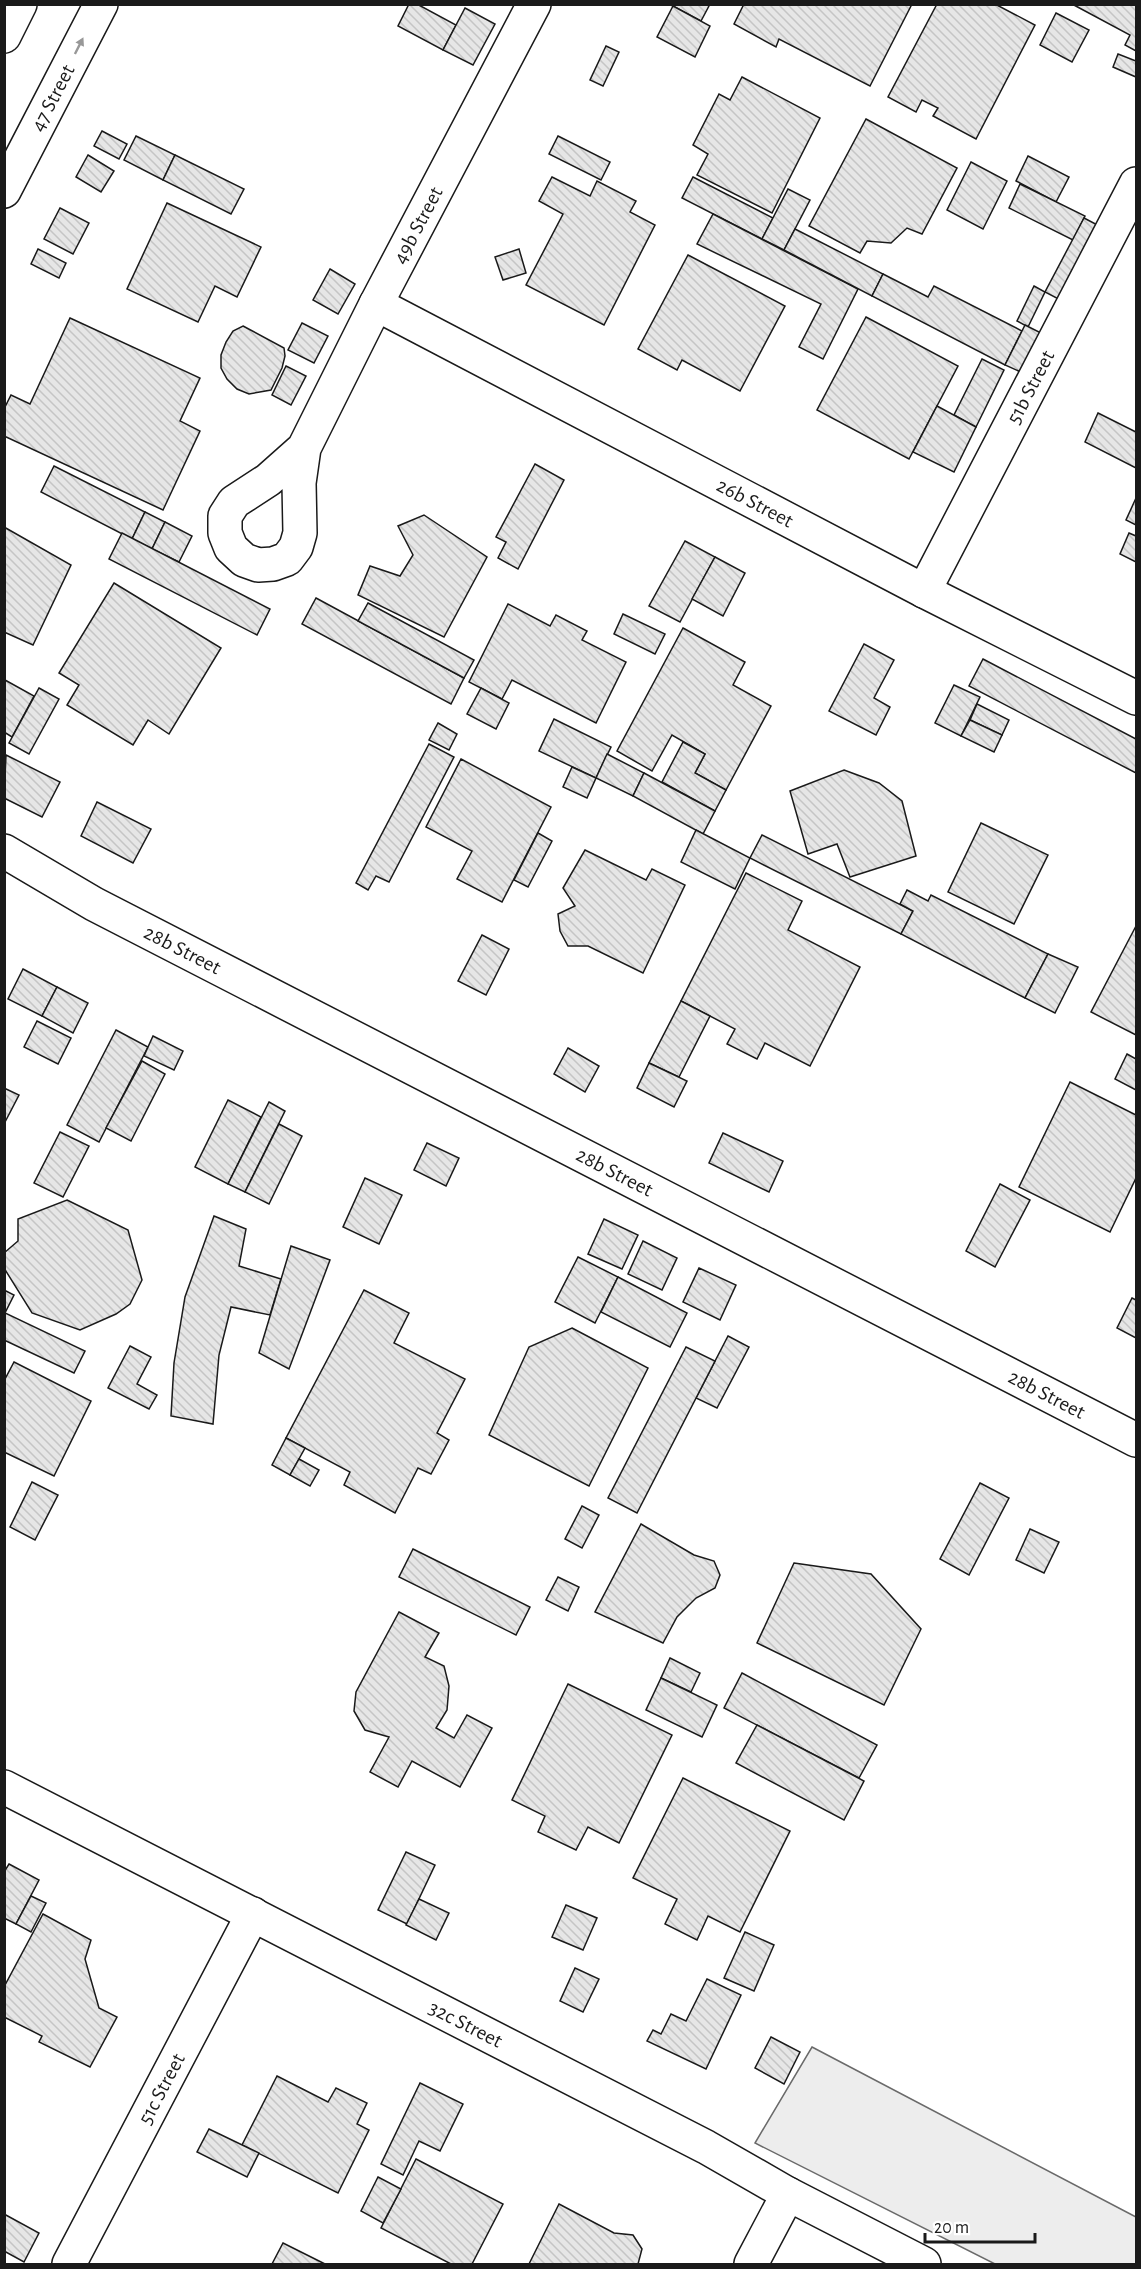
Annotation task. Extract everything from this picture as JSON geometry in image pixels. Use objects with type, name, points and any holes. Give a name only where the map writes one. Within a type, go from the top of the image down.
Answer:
[{"type":"street","points":[[4,36],[20,4]]},
{"type":"street","name":"47 Street","points":[[4,191],[101,4]]},
{"type":"street","name":"49b Street","points":[[304,448],[376,304],[534,4]]},
{"type":"street","name":"51b Street","points":[[924,591],[1137,184]]},
{"type":"street","name":"26b Street","points":[[376,304],[924,591],[1137,698]]},
{"type":"street","name":"28b Street","points":[[4,850],[94,904],[1137,1440]]},
{"type":"street","name":"28b Street","points":[[4,870],[94,904]]},
{"type":"street","name":"32c Street","points":[[4,1787],[706,2147],[788,2194],[924,2265]]},
{"type":"street","name":"51c Street","points":[[69,2265],[252,1914]]},
{"type":"street","points":[[751,2265],[788,2194]]},
{"type":"shaded area","points":[[812,2047],[1136,2217],[1136,2264],[995,2264],[755,2143]]},
{"type":"building","points":[[409,4],[417,4],[456,25],[443,50],[398,26]]},
{"type":"building","points":[[669,4],[710,4],[701,21]]},
{"type":"building","points":[[744,4],[912,4],[870,86],[779,39],[776,47],[734,24]]},
{"type":"building","points":[[937,4],[995,4],[1035,25],[976,139],[933,116],[938,108],[922,100],[916,112],[888,97]]},
{"type":"building","points":[[1072,4],[1136,4],[1136,51],[1125,45],[1130,35]]},
{"type":"building","points":[[673,6],[710,26],[695,57],[657,37]]},
{"type":"building","points":[[465,8],[495,24],[473,65],[443,50]]},
{"type":"building","points":[[1056,13],[1089,30],[1072,62],[1040,45]]},
{"type":"building","points":[[606,46],[619,52],[603,86],[590,80]]},
{"type":"building","points":[[1118,54],[1136,61],[1136,77],[1113,67]]},
{"type":"building","points":[[742,77],[820,118],[772,213],[697,175],[708,154],[693,145],[719,94],[730,100]]},
{"type":"building","points":[[866,119],[957,168],[922,234],[907,228],[891,243],[867,241],[860,253],[809,226]]},
{"type":"building","points":[[102,131],[127,144],[119,159],[94,146]]},
{"type":"building","points":[[136,136],[175,155],[163,180],[124,160]]},
{"type":"building","points":[[558,136],[610,162],[601,180],[549,154]]},
{"type":"building","points":[[88,155],[114,171],[101,192],[76,177]]},
{"type":"building","points":[[175,155],[244,189],[231,214],[163,180]]},
{"type":"building","points":[[1028,156],[1069,177],[1056,202],[1016,181]]},
{"type":"building","points":[[971,162],[1007,181],[983,229],[947,210]]},
{"type":"building","points":[[552,177],[590,196],[597,181],[636,201],[630,212],[655,225],[604,325],[526,285],[563,214],[539,201]]},
{"type":"building","points":[[693,177],[773,218],[762,239],[682,198]]},
{"type":"building","points":[[1020,184],[1085,216],[1073,240],[1009,208]]},
{"type":"building","points":[[788,189],[810,200],[784,250],[762,239]]},
{"type":"building","points":[[167,203],[261,247],[237,297],[215,286],[198,322],[127,289]]},
{"type":"building","points":[[60,208],[89,223],[73,254],[44,239]]},
{"type":"building","points":[[713,214],[858,289],[823,359],[799,347],[821,304],[697,244]]},
{"type":"building","points":[[1084,218],[1109,231],[1070,305],[1045,292]]},
{"type":"building","points":[[795,229],[883,274],[872,296],[784,250]]},
{"type":"building","points":[[38,249],[66,263],[59,278],[31,264]]},
{"type":"building","points":[[519,249],[526,273],[503,280],[495,257]]},
{"type":"building","points":[[688,255],[785,306],[740,391],[682,360],[677,370],[638,349]]},
{"type":"building","points":[[330,269],[355,284],[338,314],[313,300]]},
{"type":"building","points":[[883,274],[928,297],[934,286],[1022,331],[1005,365],[872,296]]},
{"type":"building","points":[[1034,286],[1045,292],[1028,327],[1017,321]]},
{"type":"building","points":[[866,317],[958,366],[909,459],[817,410]]},
{"type":"building","points":[[70,318],[200,378],[180,421],[200,431],[163,510],[4,436],[4,409],[11,395],[30,404]]},
{"type":"building","points":[[302,323],[328,336],[314,363],[288,350]]},
{"type":"building","points":[[1025,325],[1051,338],[1032,377],[1005,365]]},
{"type":"building","points":[[243,326],[284,348],[282,368],[271,390],[249,394],[237,389],[227,379],[221,368],[221,355],[226,342],[233,331]]},
{"type":"building","points":[[982,359],[1004,370],[976,427],[954,415]]},
{"type":"building","points":[[286,366],[306,376],[291,405],[272,395]]},
{"type":"building","points":[[937,406],[976,427],[954,472],[913,452]]},
{"type":"building","points":[[1098,413],[1136,432],[1136,468],[1085,442]]},
{"type":"building","points":[[535,464],[564,480],[518,569],[498,558],[506,542],[496,537]]},
{"type":"building","points":[[54,466],[145,512],[132,539],[41,492]]},
{"type":"building","points":[[1136,498],[1136,525],[1126,520]]},
{"type":"building","points":[[145,512],[165,522],[152,549],[132,539]]},
{"type":"building","points":[[424,515],[487,557],[444,637],[358,595],[370,566],[400,576],[413,555],[398,526]]},
{"type":"building","points":[[165,522],[192,536],[179,562],[152,549]]},
{"type":"building","points":[[4,527],[71,565],[33,645],[4,632]]},
{"type":"building","points":[[122,533],[270,609],[257,635],[109,559]]},
{"type":"building","points":[[1129,533],[1136,536],[1136,562],[1120,554]]},
{"type":"building","points":[[685,541],[715,557],[680,622],[649,606]]},
{"type":"building","points":[[715,557],[745,573],[723,616],[692,599]]},
{"type":"building","points":[[114,583],[221,648],[169,734],[148,720],[133,745],[67,705],[79,685],[59,673]]},
{"type":"building","points":[[316,598],[464,678],[451,704],[302,624]]},
{"type":"building","points":[[368,603],[474,660],[464,678],[358,621]]},
{"type":"building","points":[[508,604],[550,626],[556,615],[587,631],[582,640],[626,662],[596,723],[512,680],[502,699],[469,682]]},
{"type":"building","points":[[623,614],[665,634],[655,654],[614,634]]},
{"type":"building","points":[[683,628],[745,662],[733,685],[771,706],[726,790],[695,773],[705,754],[672,735],[652,771],[617,751]]},
{"type":"building","points":[[864,644],[894,660],[874,698],[890,707],[876,735],[829,711]]},
{"type":"building","points":[[983,659],[1136,739],[1136,773],[969,686]]},
{"type":"building","points":[[5,680],[34,696],[12,737],[4,732]]},
{"type":"building","points":[[954,685],[980,697],[961,736],[935,723]]},
{"type":"building","points":[[39,688],[59,699],[29,754],[9,743]]},
{"type":"building","points":[[481,688],[509,703],[496,729],[467,714]]},
{"type":"building","points":[[977,704],[1009,720],[1002,735],[970,720]]},
{"type":"building","points":[[554,719],[611,747],[596,778],[539,751]]},
{"type":"building","points":[[970,720],[1002,735],[994,752],[961,736]]},
{"type":"building","points":[[438,723],[457,734],[449,750],[429,740]]},
{"type":"building","points":[[683,742],[705,754],[695,773],[726,790],[715,811],[662,782]]},
{"type":"building","points":[[429,744],[454,757],[389,882],[376,876],[368,890],[356,883]]},
{"type":"building","points":[[607,754],[644,773],[633,796],[596,778]]},
{"type":"building","points":[[6,755],[60,782],[42,817],[4,798]]},
{"type":"building","points":[[461,759],[551,807],[502,902],[457,879],[472,851],[426,827]]},
{"type":"building","points":[[572,767],[596,778],[587,798],[563,787]]},
{"type":"building","points":[[844,770],[879,783],[902,801],[916,856],[850,877],[837,844],[808,854],[790,791]]},
{"type":"building","points":[[644,773],[715,811],[703,834],[633,796]]},
{"type":"building","points":[[97,802],[151,829],[133,863],[81,836]]},
{"type":"building","points":[[981,823],[1048,855],[1014,924],[948,892]]},
{"type":"building","points":[[696,830],[750,858],[735,889],[681,862]]},
{"type":"building","points":[[538,833],[552,841],[528,887],[514,880]]},
{"type":"building","points":[[762,835],[913,911],[901,934],[750,858]]},
{"type":"building","points":[[585,850],[646,880],[652,869],[685,885],[643,973],[588,946],[568,946],[560,931],[558,914],[575,906],[563,888]]},
{"type":"building","points":[[746,873],[802,901],[788,930],[860,967],[810,1066],[765,1043],[757,1059],[727,1044],[735,1029],[681,1001]]},
{"type":"building","points":[[907,890],[928,901],[931,895],[1048,954],[1025,998],[901,934],[913,911],[900,904]]},
{"type":"building","points":[[1136,926],[1136,1035],[1091,1012]]},
{"type":"building","points":[[482,935],[509,949],[486,995],[458,981]]},
{"type":"building","points":[[1048,954],[1078,967],[1055,1013],[1025,998]]},
{"type":"building","points":[[23,969],[57,987],[42,1016],[8,999]]},
{"type":"building","points":[[57,987],[88,1003],[73,1033],[42,1016]]},
{"type":"building","points":[[681,1001],[710,1016],[679,1077],[649,1063]]},
{"type":"building","points":[[37,1021],[71,1038],[58,1064],[24,1047]]},
{"type":"building","points":[[116,1030],[148,1047],[99,1142],[67,1125]]},
{"type":"building","points":[[153,1036],[183,1051],[174,1070],[144,1056]]},
{"type":"building","points":[[568,1048],[599,1066],[585,1092],[554,1074]]},
{"type":"building","points":[[1127,1054],[1136,1059],[1136,1090],[1115,1079]]},
{"type":"building","points":[[142,1061],[165,1074],[131,1141],[106,1128]]},
{"type":"building","points":[[649,1063],[687,1081],[674,1107],[637,1088]]},
{"type":"building","points":[[1070,1082],[1136,1115],[1136,1178],[1110,1232],[1019,1187]]},
{"type":"building","points":[[4,1088],[19,1095],[4,1124]]},
{"type":"building","points":[[228,1100],[261,1117],[228,1184],[195,1167]]},
{"type":"building","points":[[269,1102],[285,1111],[245,1192],[228,1184]]},
{"type":"building","points":[[279,1124],[302,1136],[269,1204],[245,1192]]},
{"type":"building","points":[[60,1132],[89,1146],[63,1197],[34,1183]]},
{"type":"building","points":[[723,1133],[783,1161],[769,1192],[709,1163]]},
{"type":"building","points":[[427,1143],[459,1158],[446,1186],[414,1170]]},
{"type":"building","points":[[365,1178],[402,1195],[379,1244],[343,1227]]},
{"type":"building","points":[[1000,1184],[1030,1200],[995,1267],[966,1251]]},
{"type":"building","points":[[67,1200],[128,1230],[142,1280],[130,1304],[116,1314],[80,1330],[32,1313],[4,1268],[4,1253],[18,1241],[18,1219]]},
{"type":"building","points":[[214,1216],[246,1229],[239,1266],[281,1279],[270,1315],[231,1307],[219,1355],[213,1424],[171,1416],[174,1363],[185,1297]]},
{"type":"building","points":[[604,1219],[638,1235],[622,1269],[588,1254]]},
{"type":"building","points":[[643,1241],[677,1258],[662,1290],[628,1274]]},
{"type":"building","points":[[291,1246],[330,1260],[289,1369],[259,1353]]},
{"type":"building","points":[[578,1257],[618,1277],[595,1323],[555,1302]]},
{"type":"building","points":[[699,1268],[736,1285],[720,1320],[683,1302]]},
{"type":"building","points":[[618,1277],[687,1313],[670,1347],[601,1312]]},
{"type":"building","points":[[4,1290],[14,1295],[5,1313],[85,1351],[74,1373],[4,1340]]},
{"type":"building","points":[[364,1290],[409,1313],[394,1343],[465,1379],[437,1433],[449,1440],[431,1474],[418,1468],[395,1513],[344,1485],[350,1472],[286,1438]]},
{"type":"building","points":[[1132,1298],[1136,1300],[1136,1338],[1117,1328]]},
{"type":"building","points":[[572,1328],[648,1368],[589,1486],[489,1435],[529,1347]]},
{"type":"building","points":[[728,1336],[749,1347],[717,1408],[696,1398]]},
{"type":"building","points":[[130,1346],[151,1357],[137,1384],[157,1395],[149,1409],[108,1388]]},
{"type":"building","points":[[686,1347],[715,1361],[637,1513],[608,1498]]},
{"type":"building","points":[[14,1362],[91,1401],[54,1476],[4,1452],[4,1381]]},
{"type":"building","points":[[286,1438],[305,1448],[290,1475],[272,1465]]},
{"type":"building","points":[[299,1459],[319,1470],[310,1486],[290,1475]]},
{"type":"building","points":[[32,1482],[58,1495],[35,1540],[10,1527]]},
{"type":"building","points":[[980,1483],[1009,1498],[969,1575],[940,1559]]},
{"type":"building","points":[[582,1506],[599,1515],[582,1548],[565,1539]]},
{"type":"building","points":[[641,1524],[694,1555],[714,1561],[720,1575],[715,1588],[696,1598],[677,1617],[663,1643],[595,1612]]},
{"type":"building","points":[[1030,1529],[1059,1542],[1044,1573],[1016,1560]]},
{"type":"building","points":[[413,1549],[530,1607],[516,1635],[399,1577]]},
{"type":"building","points":[[794,1563],[871,1574],[921,1629],[884,1705],[757,1643]]},
{"type":"building","points":[[558,1577],[579,1587],[568,1611],[546,1600]]},
{"type":"building","points":[[399,1612],[439,1633],[425,1657],[444,1666],[449,1686],[447,1710],[436,1728],[454,1738],[467,1715],[492,1728],[460,1787],[412,1761],[398,1787],[370,1772],[389,1737],[365,1730],[354,1711],[356,1692]]},
{"type":"building","points":[[670,1658],[700,1673],[691,1692],[661,1678]]},
{"type":"building","points":[[742,1673],[877,1745],[859,1778],[724,1708]]},
{"type":"building","points":[[661,1678],[717,1705],[702,1737],[646,1710]]},
{"type":"building","points":[[568,1684],[672,1735],[619,1843],[588,1827],[576,1850],[538,1832],[545,1816],[512,1800]]},
{"type":"building","points":[[757,1725],[864,1781],[844,1820],[736,1763]]},
{"type":"building","points":[[683,1778],[790,1831],[740,1932],[708,1916],[697,1940],[665,1924],[677,1899],[633,1878]]},
{"type":"building","points":[[406,1852],[435,1865],[407,1924],[378,1910]]},
{"type":"building","points":[[9,1864],[39,1880],[16,1924],[4,1918],[4,1872]]},
{"type":"building","points":[[31,1896],[46,1903],[31,1932],[16,1924]]},
{"type":"building","points":[[419,1899],[449,1913],[436,1940],[406,1925]]},
{"type":"building","points":[[566,1905],[597,1918],[583,1950],[552,1937]]},
{"type":"building","points":[[43,1914],[91,1940],[85,1959],[99,2008],[117,2017],[90,2067],[39,2042],[42,2036],[4,2017],[4,1987]]},
{"type":"building","points":[[745,1932],[774,1945],[754,1991],[724,1978]]},
{"type":"building","points":[[575,1968],[599,1979],[583,2012],[560,2001]]},
{"type":"building","points":[[707,1979],[741,1995],[706,2069],[647,2041],[653,2030],[661,2034],[671,2014],[686,2021]]},
{"type":"building","points":[[771,2037],[800,2052],[784,2084],[755,2068]]},
{"type":"building","points":[[277,2076],[328,2102],[336,2088],[367,2103],[357,2124],[369,2130],[338,2193],[242,2145]]},
{"type":"building","points":[[420,2083],[463,2104],[440,2151],[419,2141],[403,2175],[381,2164]]},
{"type":"building","points":[[209,2129],[259,2153],[247,2177],[197,2152]]},
{"type":"building","points":[[416,2159],[503,2204],[472,2264],[451,2264],[381,2228]]},
{"type":"building","points":[[378,2177],[401,2189],[383,2223],[361,2211]]},
{"type":"building","points":[[559,2204],[614,2233],[633,2235],[642,2249],[638,2264],[529,2264]]},
{"type":"building","points":[[4,2214],[39,2233],[24,2262],[4,2251]]},
{"type":"building","points":[[283,2243],[325,2264],[272,2264]]}]
